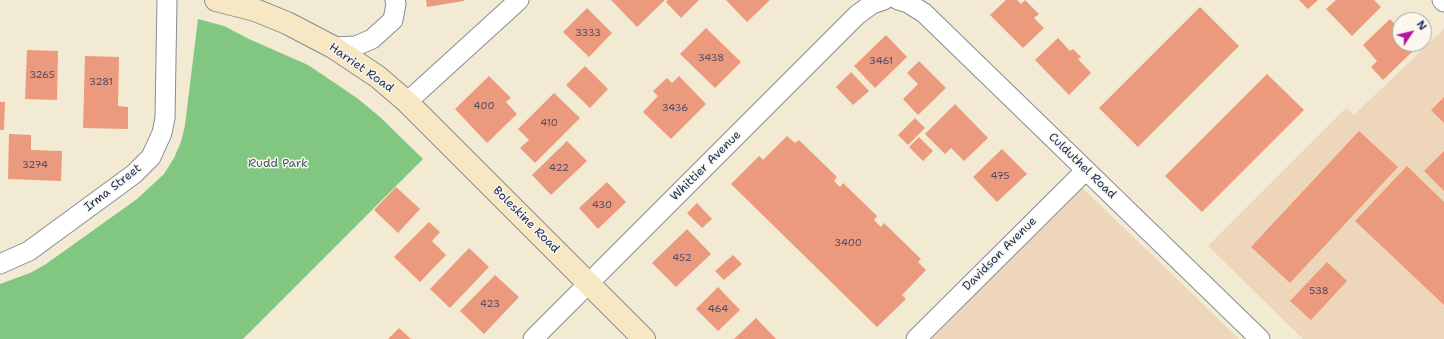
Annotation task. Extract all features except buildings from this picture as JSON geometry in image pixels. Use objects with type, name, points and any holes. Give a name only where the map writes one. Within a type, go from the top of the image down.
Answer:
[{"type":"main road","name":"Harriet Road","points":[[216,0],[262,13],[287,23],[333,47],[378,77],[406,102]]},
{"type":"main road","name":"Boleskine Road","points":[[406,102],[644,339]]},
{"type":"street","name":"Irma Street","points":[[0,264],[30,251],[134,174],[151,157],[162,133],[165,118],[167,0]]},
{"type":"street","points":[[406,102],[519,0]]},
{"type":"street","name":"Whittier Avenue","points":[[533,339],[588,282],[857,15],[872,4],[884,0]]},
{"type":"street","name":"Culduthel Road","points":[[898,0],[912,5],[924,13],[1260,339]]},
{"type":"street","points":[[333,47],[356,46],[372,39],[393,20],[396,2]]},
{"type":"street","name":"Davidson Avenue","points":[[916,339],[1086,170]]},
{"type":"shaded area","points":[[1444,29],[1444,339],[1303,339],[1208,246],[1346,108],[1354,115],[1420,52],[1432,52],[1432,40]]},
{"type":"shaded area","points":[[1079,185],[1177,279],[1239,339],[924,339]]},
{"type":"green space","name":"Rudd Park","points":[[198,19],[224,26],[249,39],[308,65],[357,98],[380,117],[423,159],[243,339],[0,339],[0,284],[30,273],[46,264],[137,199],[164,174],[174,158],[181,142],[185,125]]}]
